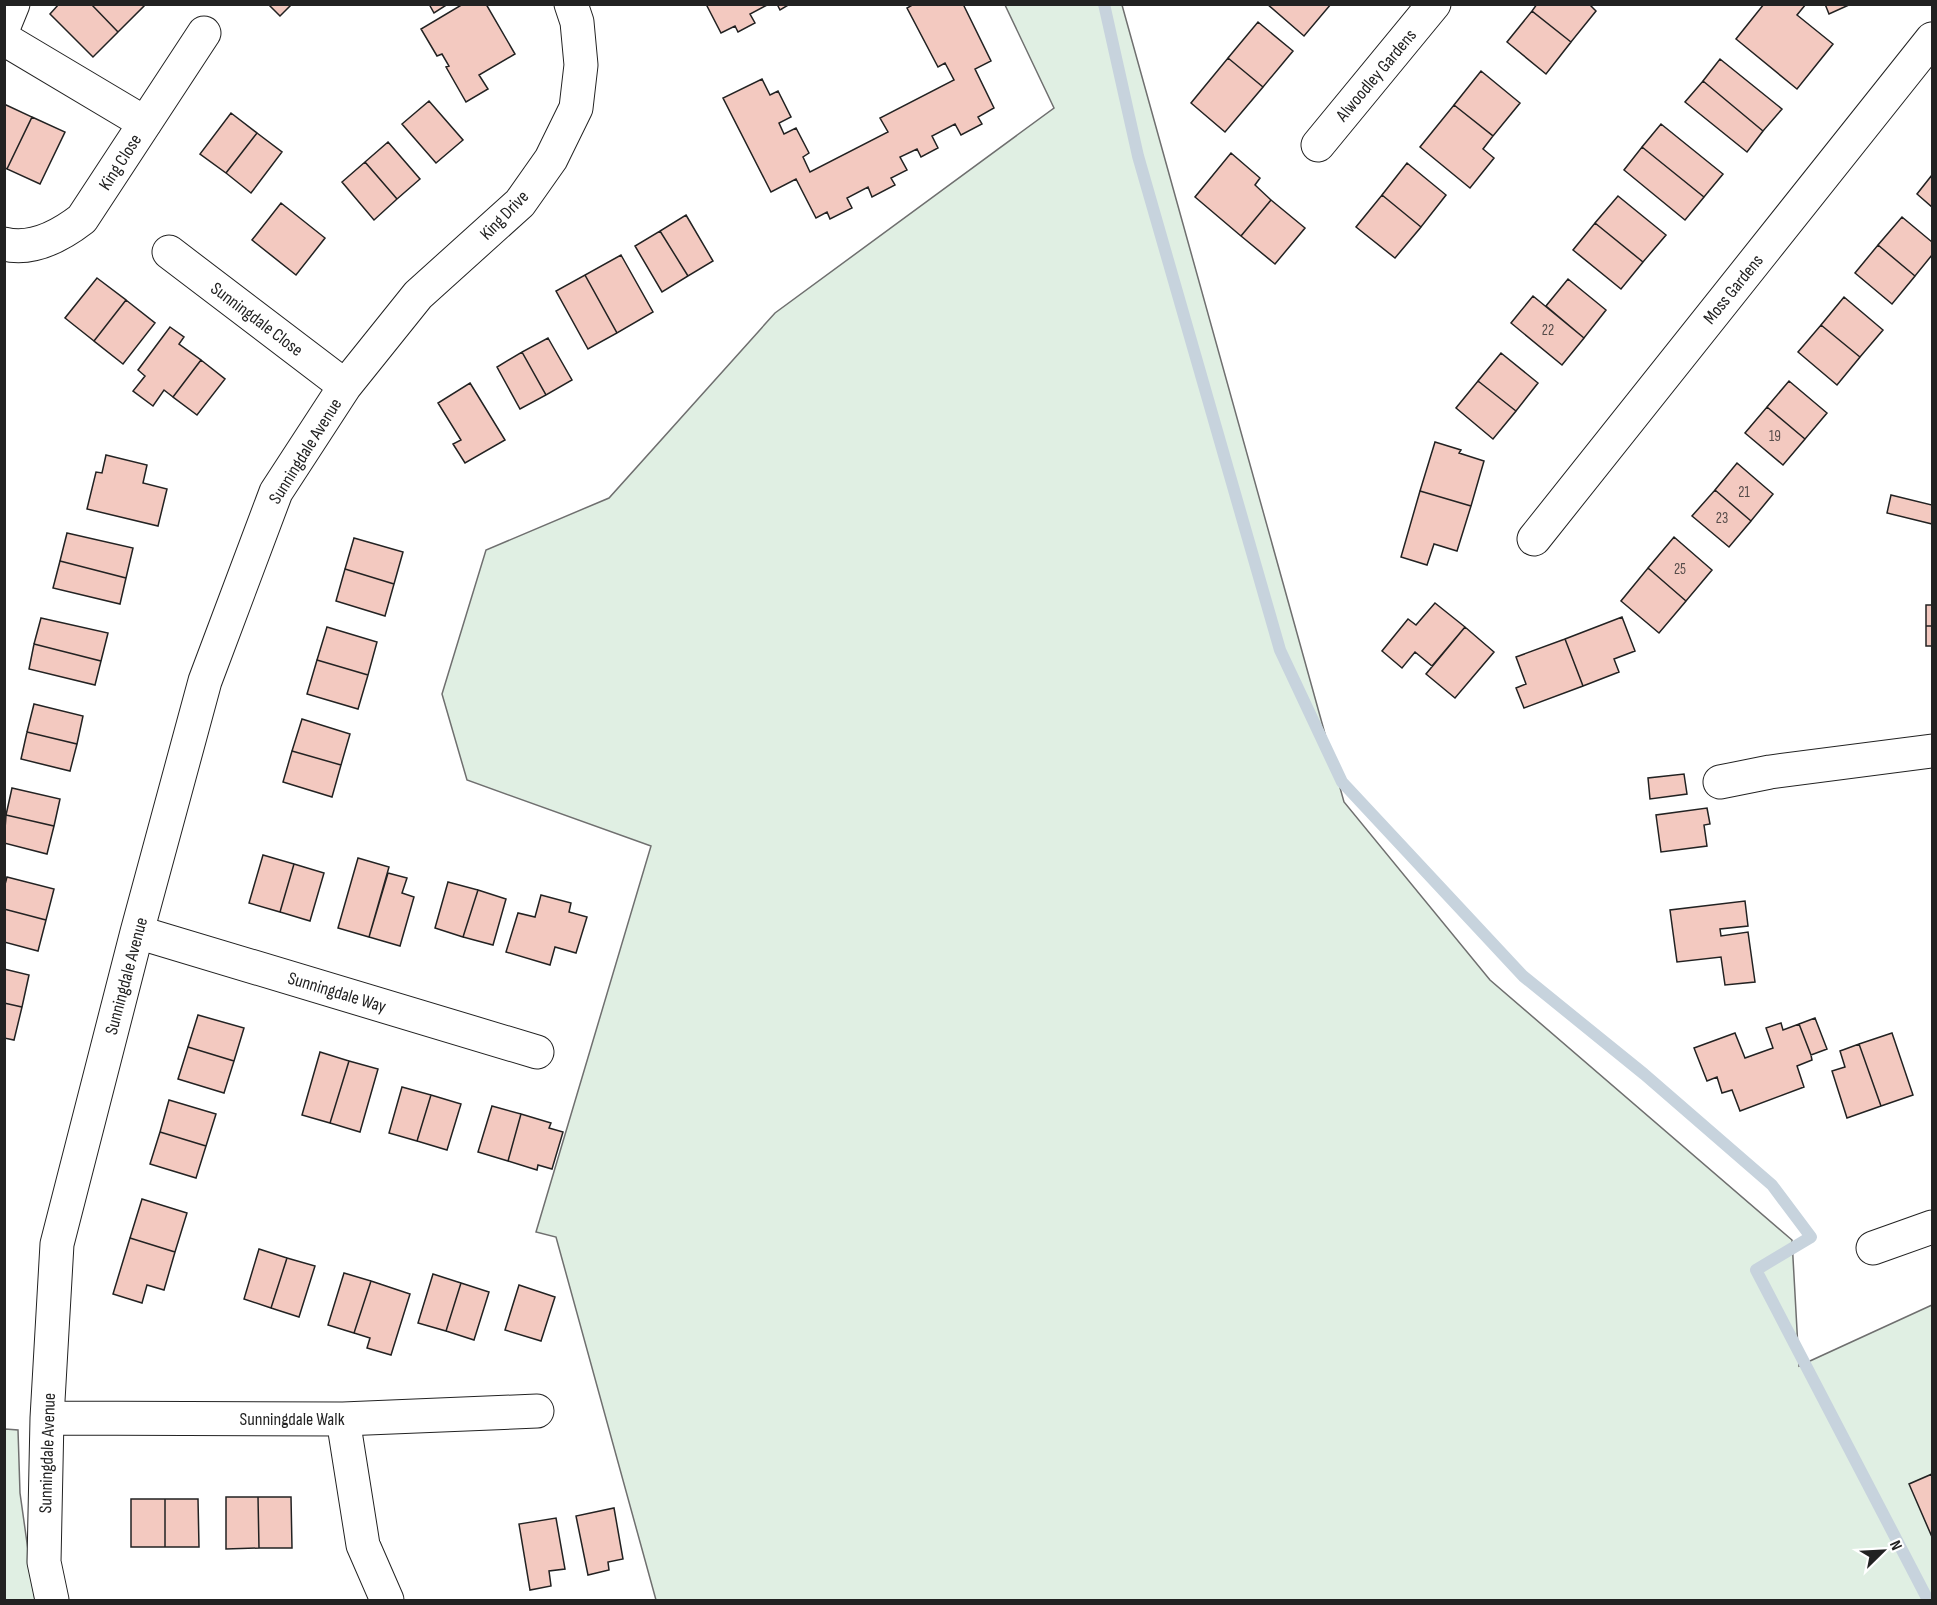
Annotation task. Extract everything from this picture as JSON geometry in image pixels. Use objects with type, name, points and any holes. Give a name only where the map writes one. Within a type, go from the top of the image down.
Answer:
[{"type":"street","points":[[4,26],[13,4]]},
{"type":"street","name":"King Drive","points":[[345,386],[418,295],[520,203],[551,159],[576,108],[581,65],[577,22],[571,4]]},
{"type":"street","name":"Alwoodley Gardens","points":[[1318,145],[1434,4]]},
{"type":"street","name":"King Close","points":[[4,244],[11,246],[39,243],[63,233],[82,219],[204,33]]},
{"type":"street","points":[[4,39],[146,123]]},
{"type":"street","name":"Moss Gardens","points":[[1534,538],[1932,39]]},
{"type":"street","name":"Sunningdale Close","points":[[169,252],[345,386]]},
{"type":"street","name":"Sunningdale Avenue","points":[[52,1600],[44,1562],[47,1418],[57,1244],[137,932],[205,681],[276,492],[345,386]]},
{"type":"street","points":[[1720,782],[1770,772],[1932,752]]},
{"type":"street","name":"Sunningdale Way","points":[[137,932],[537,1052]]},
{"type":"street","points":[[1873,1248],[1932,1227]]},
{"type":"street","name":"Sunningdale Walk","points":[[47,1418],[344,1419],[537,1411]]},
{"type":"street","points":[[344,1419],[363,1545],[387,1600]]},
{"type":"green space","points":[[1005,5],[1122,5],[1344,802],[1490,980],[1792,1240],[1799,1366],[1932,1305],[1932,1600],[656,1600],[556,1237],[536,1232],[651,846],[467,780],[442,694],[486,550],[609,498],[775,313],[1054,108]]},
{"type":"green space","points":[[5,1429],[18,1430],[20,1493],[35,1600],[5,1600]]},
{"type":"building","points":[[59,4],[91,4],[118,32],[93,57],[50,14]]},
{"type":"building","points":[[91,4],[143,4],[144,6],[118,32]]},
{"type":"building","points":[[268,4],[292,4],[280,16]]},
{"type":"building","points":[[429,4],[448,4],[434,13]]},
{"type":"building","points":[[463,4],[486,4],[515,54],[479,75],[488,89],[466,102],[446,67],[449,66],[442,54],[437,56],[421,29]]},
{"type":"building","points":[[706,4],[769,4],[750,14],[755,23],[738,32],[735,26],[721,33]]},
{"type":"building","points":[[777,4],[790,4],[780,10]]},
{"type":"building","points":[[914,4],[963,4],[991,61],[975,69],[994,108],[978,117],[982,124],[961,135],[955,124],[932,136],[938,148],[921,157],[917,149],[900,157],[907,170],[891,178],[895,185],[872,197],[868,187],[847,198],[852,208],[830,219],[827,212],[816,218],[796,179],[771,192],[723,98],[762,79],[770,95],[778,91],[791,117],[779,123],[784,134],[796,128],[809,153],[803,157],[810,172],[888,132],[880,118],[954,80],[945,63],[938,67],[907,8]]},
{"type":"building","points":[[1267,4],[1331,4],[1304,36]]},
{"type":"building","points":[[1537,4],[1589,4],[1596,11],[1571,42],[1532,11]]},
{"type":"building","points":[[1764,4],[1806,4],[1797,15],[1833,44],[1797,89],[1736,39]]},
{"type":"building","points":[[1825,4],[1851,4],[1829,14]]},
{"type":"building","points":[[1532,11],[1571,42],[1546,74],[1507,42]]},
{"type":"building","points":[[1258,22],[1293,51],[1263,87],[1228,58]]},
{"type":"building","points":[[1228,58],[1263,87],[1225,132],[1191,103]]},
{"type":"building","points":[[1720,59],[1782,109],[1763,131],[1703,81]]},
{"type":"building","points":[[1481,71],[1520,103],[1493,136],[1454,105]]},
{"type":"building","points":[[1703,81],[1763,131],[1747,152],[1685,102]]},
{"type":"building","points":[[429,101],[463,140],[436,163],[402,124]]},
{"type":"building","points":[[4,104],[32,117],[7,169],[4,167]]},
{"type":"building","points":[[1454,105],[1493,136],[1483,149],[1494,158],[1470,188],[1420,147]]},
{"type":"building","points":[[231,113],[257,133],[226,173],[200,154]]},
{"type":"building","points":[[32,117],[65,132],[40,184],[7,169]]},
{"type":"building","points":[[1661,124],[1723,174],[1704,197],[1642,147]]},
{"type":"building","points":[[257,133],[282,152],[251,193],[226,173]]},
{"type":"building","points":[[388,142],[420,179],[397,199],[365,162]]},
{"type":"building","points":[[1642,147],[1704,197],[1685,220],[1624,170]]},
{"type":"building","points":[[1231,153],[1260,178],[1255,185],[1271,200],[1241,236],[1195,197]]},
{"type":"building","points":[[365,162],[397,199],[374,220],[342,182]]},
{"type":"building","points":[[1407,163],[1446,195],[1421,227],[1382,195]]},
{"type":"building","points":[[1932,175],[1932,207],[1917,194]]},
{"type":"building","points":[[1382,195],[1421,227],[1395,258],[1356,227]]},
{"type":"building","points":[[1618,196],[1666,235],[1643,262],[1595,223]]},
{"type":"building","points":[[1271,200],[1305,228],[1275,264],[1241,236]]},
{"type":"building","points":[[281,203],[325,238],[296,275],[252,240]]},
{"type":"building","points":[[686,215],[713,261],[688,276],[660,231]]},
{"type":"building","points":[[1902,217],[1932,242],[1932,255],[1915,276],[1878,245]]},
{"type":"building","points":[[1595,223],[1643,262],[1621,289],[1573,250]]},
{"type":"building","points":[[660,231],[688,276],[662,292],[635,246]]},
{"type":"building","points":[[1878,245],[1915,276],[1892,304],[1855,273]]},
{"type":"building","points":[[621,255],[653,312],[617,333],[585,275]]},
{"type":"building","points":[[585,275],[617,333],[588,349],[556,291]]},
{"type":"building","points":[[97,278],[126,300],[94,341],[65,318]]},
{"type":"building","points":[[1568,279],[1606,310],[1584,338],[1546,306]]},
{"type":"building","points":[[1533,296],[1584,338],[1562,365],[1511,323]]},
{"type":"building","points":[[1844,297],[1883,330],[1860,357],[1821,325]]},
{"type":"building","points":[[126,300],[155,323],[123,364],[94,341]]},
{"type":"building","points":[[1821,325],[1860,357],[1837,385],[1798,352]]},
{"type":"building","points":[[170,327],[184,337],[179,344],[201,360],[173,397],[164,390],[153,406],[133,391],[145,376],[138,370]]},
{"type":"building","points":[[548,338],[572,380],[546,395],[522,352]]},
{"type":"building","points":[[522,352],[546,395],[520,409],[497,367]]},
{"type":"building","points":[[1501,353],[1538,383],[1516,411],[1478,381]]},
{"type":"building","points":[[201,360],[225,379],[197,415],[173,397]]},
{"type":"building","points":[[1478,381],[1516,411],[1493,439],[1456,408]]},
{"type":"building","points":[[1789,381],[1827,413],[1805,439],[1767,407]]},
{"type":"building","points":[[470,383],[505,440],[465,463],[453,444],[461,440],[438,403]]},
{"type":"building","points":[[1767,407],[1805,439],[1783,465],[1745,433]]},
{"type":"building","points":[[1435,442],[1461,450],[1459,453],[1484,461],[1471,506],[1420,491]]},
{"type":"building","points":[[106,455],[147,465],[143,483],[167,489],[158,526],[87,509],[96,472],[102,473]]},
{"type":"building","points":[[1737,463],[1773,494],[1751,521],[1715,490]]},
{"type":"building","points":[[1715,490],[1751,521],[1729,547],[1692,516]]},
{"type":"building","points":[[1420,491],[1471,506],[1457,551],[1434,544],[1427,565],[1401,557]]},
{"type":"building","points":[[1891,495],[1932,505],[1932,524],[1887,513]]},
{"type":"building","points":[[67,533],[133,548],[126,578],[60,561]]},
{"type":"building","points":[[1674,537],[1712,570],[1686,601],[1648,568]]},
{"type":"building","points":[[354,538],[403,552],[394,584],[345,569]]},
{"type":"building","points":[[60,561],[126,578],[120,604],[53,588]]},
{"type":"building","points":[[1648,568],[1686,601],[1659,633],[1621,601]]},
{"type":"building","points":[[345,569],[394,584],[385,616],[336,601]]},
{"type":"building","points":[[1435,603],[1465,627],[1432,666],[1415,652],[1402,668],[1382,651],[1408,619],[1416,625]]},
{"type":"building","points":[[1926,605],[1932,605],[1932,626],[1926,626]]},
{"type":"building","points":[[1622,617],[1635,651],[1614,659],[1619,672],[1583,686],[1565,639]]},
{"type":"building","points":[[41,618],[108,633],[101,661],[34,644]]},
{"type":"building","points":[[1926,626],[1932,626],[1932,646],[1926,646]]},
{"type":"building","points":[[327,627],[377,642],[368,675],[317,660]]},
{"type":"building","points":[[1465,627],[1494,652],[1455,698],[1426,674]]},
{"type":"building","points":[[1565,639],[1583,686],[1524,708],[1516,688],[1526,684],[1516,657]]},
{"type":"building","points":[[34,644],[101,661],[95,685],[29,669]]},
{"type":"building","points":[[317,660],[368,675],[358,709],[307,694]]},
{"type":"building","points":[[34,704],[83,716],[77,744],[27,732]]},
{"type":"building","points":[[302,719],[350,734],[341,765],[292,751]]},
{"type":"building","points":[[27,732],[77,744],[70,771],[21,759]]},
{"type":"building","points":[[292,751],[341,765],[332,797],[283,782]]},
{"type":"building","points":[[1684,774],[1687,794],[1650,799],[1648,778]]},
{"type":"building","points":[[12,788],[60,799],[54,826],[6,815]]},
{"type":"building","points":[[1707,808],[1710,824],[1704,825],[1707,846],[1661,852],[1656,815]]},
{"type":"building","points":[[6,815],[54,826],[47,854],[4,843]]},
{"type":"building","points":[[263,855],[294,864],[280,912],[249,903]]},
{"type":"building","points":[[358,858],[389,867],[369,937],[338,928]]},
{"type":"building","points":[[294,864],[324,873],[310,921],[280,912]]},
{"type":"building","points":[[388,873],[407,878],[402,893],[414,897],[400,946],[369,937]]},
{"type":"building","points":[[7,877],[54,889],[46,920],[4,909],[4,888]]},
{"type":"building","points":[[448,882],[478,890],[463,937],[435,928]]},
{"type":"building","points":[[478,890],[506,899],[493,945],[463,937]]},
{"type":"building","points":[[541,895],[571,903],[569,912],[587,917],[576,953],[555,947],[550,965],[506,952],[518,913],[535,917]]},
{"type":"building","points":[[1745,901],[1748,926],[1720,929],[1721,936],[1748,932],[1755,982],[1725,985],[1721,957],[1677,962],[1670,910]]},
{"type":"building","points":[[4,909],[46,920],[38,951],[4,942]]},
{"type":"building","points":[[4,969],[29,975],[22,1007],[4,1003]]},
{"type":"building","points":[[4,1003],[22,1007],[14,1040],[4,1038]]},
{"type":"building","points":[[198,1015],[244,1028],[234,1061],[188,1047]]},
{"type":"building","points":[[1815,1018],[1827,1049],[1811,1055],[1799,1024]]},
{"type":"building","points":[[1781,1023],[1783,1030],[1799,1024],[1811,1055],[1812,1060],[1797,1066],[1804,1087],[1740,1111],[1732,1090],[1722,1093],[1717,1077],[1707,1081],[1694,1048],[1735,1033],[1745,1058],[1773,1048],[1766,1028]]},
{"type":"building","points":[[1892,1033],[1913,1095],[1881,1106],[1859,1044]]},
{"type":"building","points":[[1859,1044],[1881,1106],[1847,1118],[1832,1071],[1845,1067],[1840,1051]]},
{"type":"building","points":[[188,1047],[234,1061],[224,1093],[178,1079]]},
{"type":"building","points":[[320,1052],[349,1061],[330,1123],[302,1115]]},
{"type":"building","points":[[349,1061],[378,1069],[360,1132],[330,1123]]},
{"type":"building","points":[[402,1087],[431,1095],[417,1141],[389,1133]]},
{"type":"building","points":[[431,1095],[461,1104],[447,1150],[417,1141]]},
{"type":"building","points":[[169,1100],[216,1114],[206,1146],[160,1132]]},
{"type":"building","points":[[492,1106],[521,1114],[508,1161],[478,1152]]},
{"type":"building","points":[[521,1114],[551,1123],[549,1128],[563,1132],[552,1169],[538,1165],[537,1170],[508,1161]]},
{"type":"building","points":[[160,1132],[206,1146],[196,1178],[150,1164]]},
{"type":"building","points":[[142,1199],[187,1213],[175,1252],[130,1238]]},
{"type":"building","points":[[130,1238],[175,1252],[164,1290],[147,1285],[142,1303],[113,1294]]},
{"type":"building","points":[[259,1249],[287,1258],[271,1308],[244,1299]]},
{"type":"building","points":[[287,1258],[315,1266],[299,1317],[271,1308]]},
{"type":"building","points":[[344,1273],[371,1281],[354,1333],[328,1325]]},
{"type":"building","points":[[433,1274],[461,1283],[446,1331],[418,1323]]},
{"type":"building","points":[[371,1281],[410,1294],[391,1355],[367,1348],[370,1338],[354,1333]]},
{"type":"building","points":[[461,1283],[489,1292],[474,1340],[446,1331]]},
{"type":"building","points":[[519,1285],[555,1297],[541,1341],[505,1330]]},
{"type":"building","points":[[1932,1474],[1932,1537],[1909,1484]]},
{"type":"building","points":[[226,1497],[258,1497],[259,1548],[226,1549]]},
{"type":"building","points":[[258,1497],[291,1497],[292,1548],[259,1548]]},
{"type":"building","points":[[131,1499],[165,1499],[165,1547],[131,1547]]},
{"type":"building","points":[[165,1499],[198,1499],[199,1547],[165,1547]]},
{"type":"building","points":[[614,1508],[623,1559],[608,1562],[609,1570],[588,1575],[576,1516]]},
{"type":"building","points":[[556,1518],[565,1569],[549,1571],[551,1586],[530,1590],[519,1524]]},
{"type":"waterway","points":[[1104,4],[1138,156],[1280,650],[1342,782],[1523,976],[1644,1074],[1772,1185],[1811,1237],[1756,1270],[1928,1600]]}]
